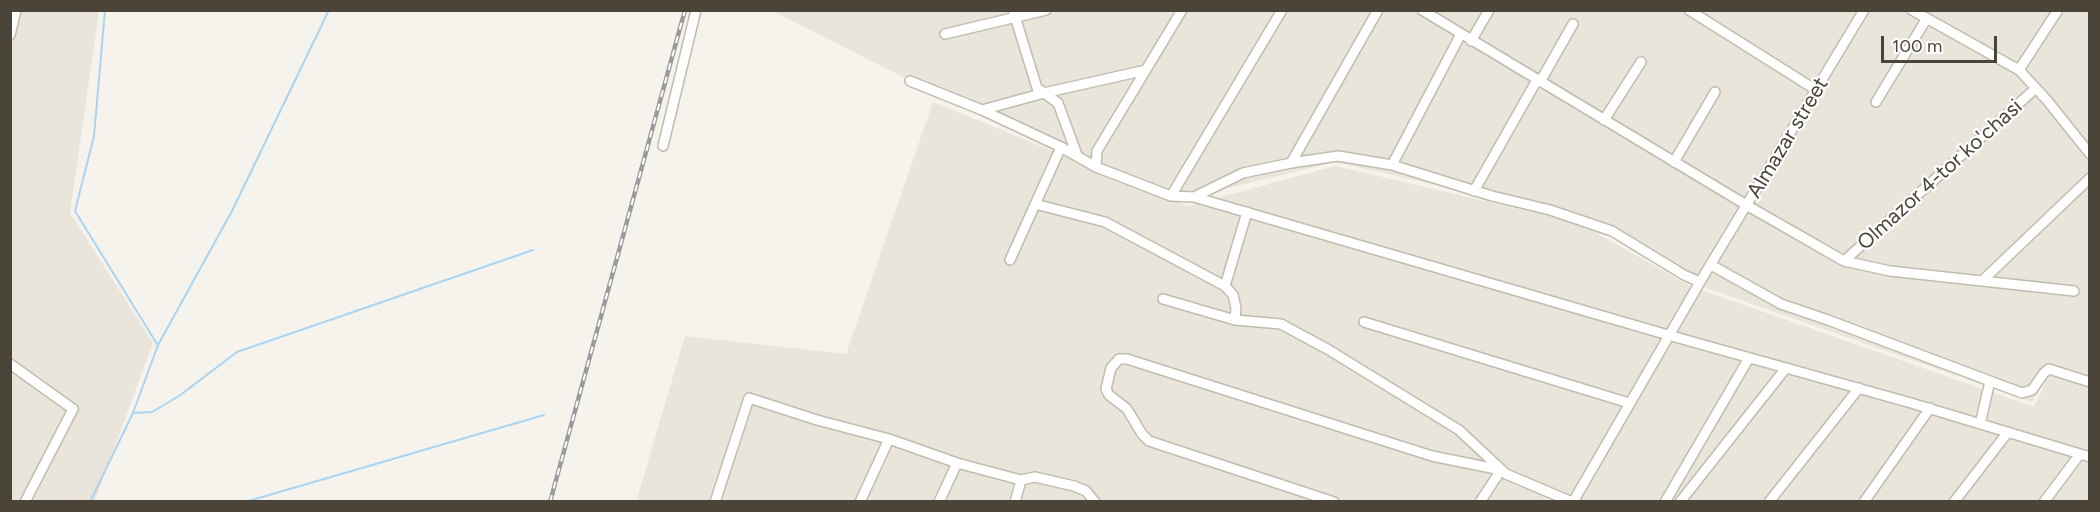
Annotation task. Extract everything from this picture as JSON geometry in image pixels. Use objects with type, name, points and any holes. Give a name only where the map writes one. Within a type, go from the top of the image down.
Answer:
[{"type":"street","points":[[10,35],[16,10]]},
{"type":"street","points":[[663,146],[696,10]]},
{"type":"street","points":[[945,34],[1014,14],[1046,10]]},
{"type":"street","points":[[1096,167],[1097,151],[1182,10]]},
{"type":"street","points":[[1171,196],[1282,10]]},
{"type":"street","points":[[1291,163],[1378,10]]},
{"type":"street","points":[[1422,10],[1674,162],[1844,261],[1890,271],[2074,291]]},
{"type":"street","points":[[1471,40],[1489,10]]},
{"type":"street","points":[[1689,10],[1816,90]]},
{"type":"street","name":"Almazar street","points":[[1573,501],[1668,335],[1748,206],[1864,10]]},
{"type":"street","points":[[1912,10],[2019,70],[2090,154]]},
{"type":"street","points":[[2019,70],[2058,10]]},
{"type":"street","points":[[1014,14],[1037,88],[1058,104],[1077,155]]},
{"type":"street","points":[[1876,102],[1927,18]]},
{"type":"street","points":[[1474,191],[1573,24]]},
{"type":"street","points":[[1392,165],[1461,34]]},
{"type":"street","points":[[1604,120],[1641,62]]},
{"type":"street","points":[[982,111],[1044,93],[1146,70]]},
{"type":"street","points":[[910,81],[1061,147],[1096,167],[1171,196],[1194,197],[1247,212],[1668,335],[1930,408],[2085,456],[2044,501]]},
{"type":"street","name":"Olmazor 4-tor ko'chasi","points":[[1844,261],[2036,88]]},
{"type":"street","points":[[1674,162],[1715,92]]},
{"type":"street","points":[[1010,260],[1061,147]]},
{"type":"street","points":[[1194,197],[1244,173],[1291,163],[1338,156],[1392,165],[1474,191],[1550,210],[1612,231],[1684,275],[1700,282]]},
{"type":"street","points":[[1982,281],[2090,178]]},
{"type":"street","points":[[1035,204],[1105,222],[1225,286],[1233,295],[1236,308],[1234,320]]},
{"type":"street","points":[[1225,286],[1247,212]]},
{"type":"street","points":[[1711,265],[1781,304],[2022,393],[2032,390],[2049,369],[2090,381]]},
{"type":"street","points":[[1163,298],[1234,320],[1281,324],[1329,350],[1459,430],[1506,474],[1573,501]]},
{"type":"street","points":[[1364,322],[1629,403]]},
{"type":"street","points":[[1665,501],[1749,357]]},
{"type":"street","points":[[1334,501],[1149,441],[1127,409],[1109,395],[1106,388],[1111,368],[1119,359],[1127,359],[1432,456],[1501,470]]},
{"type":"street","points":[[10,364],[73,409],[25,501]]},
{"type":"street","points":[[1680,501],[1786,368]]},
{"type":"street","points":[[1980,424],[1990,381]]},
{"type":"street","points":[[1769,501],[1859,388]]},
{"type":"street","points":[[715,501],[749,398],[817,420],[889,439],[957,463],[1021,480],[1035,477],[1058,481],[1086,491],[1095,501]]},
{"type":"street","points":[[1864,501],[1930,408]]},
{"type":"street","points":[[1954,501],[2008,432]]},
{"type":"street","points":[[860,501],[889,439]]},
{"type":"street","points":[[939,501],[957,463]]},
{"type":"street","points":[[1480,501],[1501,470]]},
{"type":"street","points":[[1015,501],[1021,480]]},
{"type":"shaded area","points":[[10,11],[99,11],[70,213],[153,343],[95,501],[11,501]]},
{"type":"shaded area","points":[[773,11],[2089,11],[2089,384],[2049,372],[2032,402],[1689,282],[1579,218],[1335,162],[1184,199],[986,119]]},
{"type":"shaded area","points":[[933,102],[1188,206],[1335,166],[1579,223],[1690,286],[2034,407],[2050,374],[2089,386],[2089,501],[636,502],[685,336],[846,354]]},
{"type":"waterway","points":[[105,10],[94,136],[75,211],[157,344]]},
{"type":"waterway","points":[[90,502],[133,413],[158,345],[232,211],[329,10]]},
{"type":"waterway","points":[[133,413],[152,412],[179,396],[237,352],[533,250]]},
{"type":"waterway","points":[[245,502],[544,415]]},
{"type":"railway","points":[[550,502],[685,10]]}]
